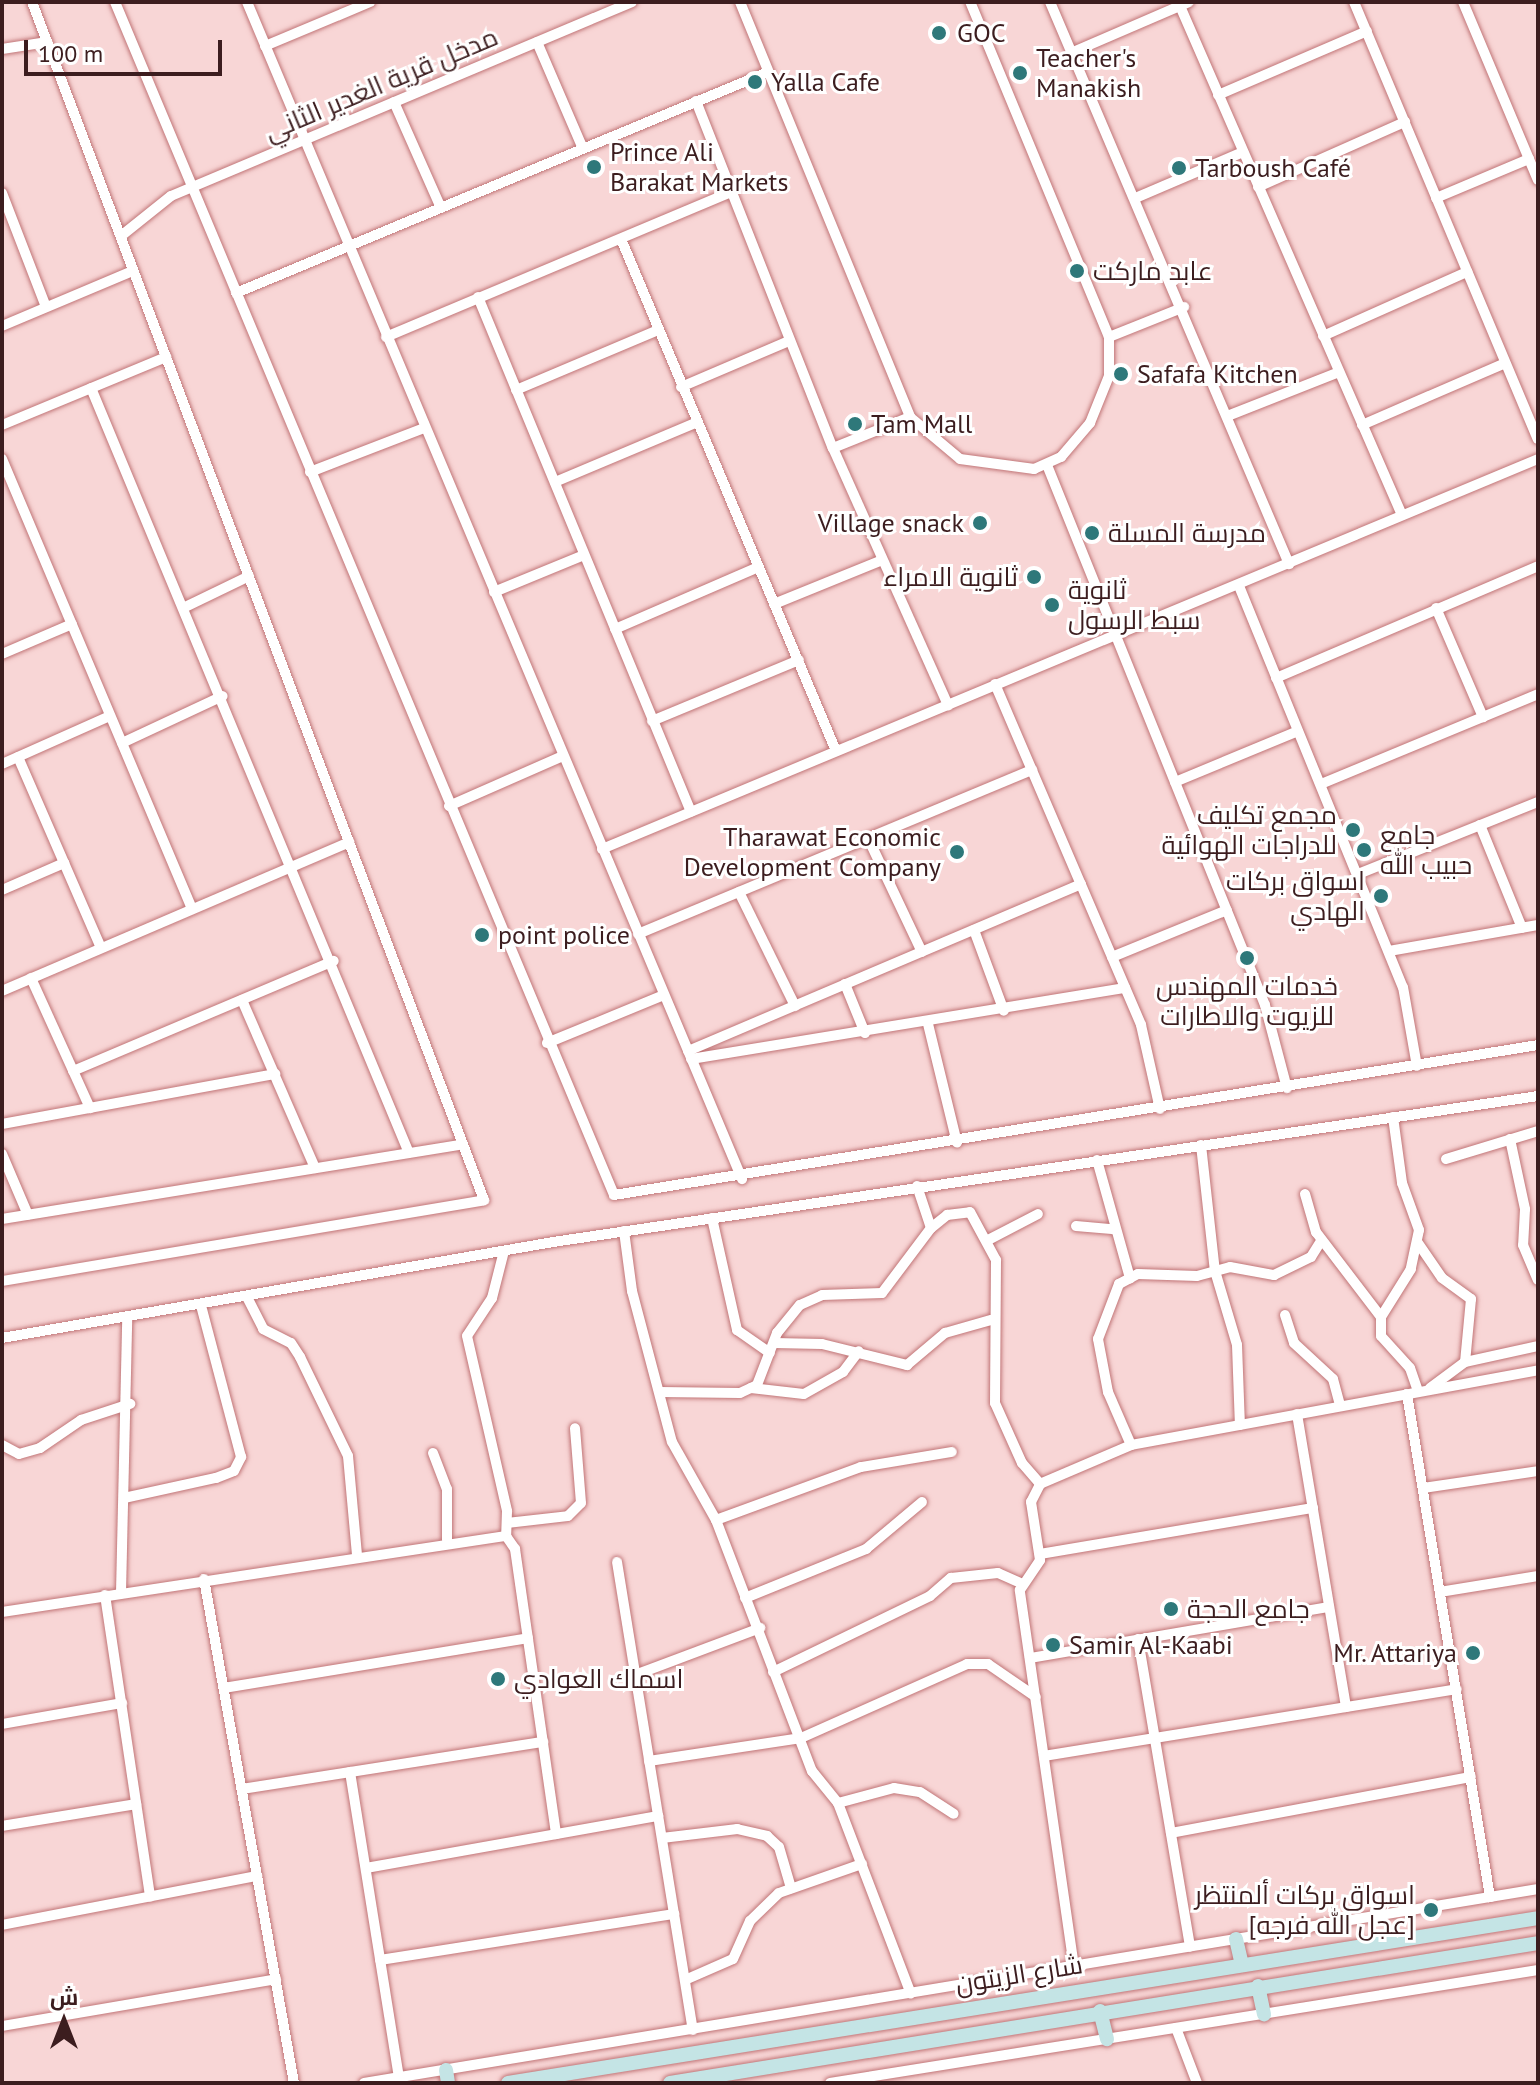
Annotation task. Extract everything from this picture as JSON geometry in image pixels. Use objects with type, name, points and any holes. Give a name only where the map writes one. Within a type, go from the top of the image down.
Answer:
[{"type":"main road","name":"شارع الزيتون","points":[[508,2083],[1538,1918]]},
{"type":"main road","points":[[1517,1921],[1512,1936],[1531,1944]]},
{"type":"main road","points":[[1462,1929],[1470,1941],[1465,1954]]},
{"type":"main road","points":[[1236,1939],[1242,1964]]},
{"type":"main road","name":"شارع الزيتون","points":[[670,2083],[1100,2011],[1531,1944]]},
{"type":"main road","points":[[1258,1986],[1264,2014]]},
{"type":"main road","points":[[1100,2011],[1107,2039]]},
{"type":"street","points":[[2,1281],[484,1200],[32,2]]},
{"type":"street","points":[[115,2],[547,1043],[614,1195],[742,1179],[1538,1045]]},
{"type":"street","points":[[247,2],[742,1179]]},
{"type":"street","points":[[265,46],[370,2]]},
{"type":"street","name":"مدخل قرية الغدير الثاني","points":[[121,236],[192,187],[632,2]]},
{"type":"street","points":[[740,2],[910,417],[960,459],[1012,470],[1047,465],[1090,423],[1109,376],[1109,337],[970,2]]},
{"type":"street","points":[[1050,2],[1138,197],[1289,564]]},
{"type":"street","points":[[1354,2],[1538,439]]},
{"type":"street","points":[[1463,2],[1538,180]]},
{"type":"street","points":[[1073,52],[1184,4],[1218,95],[1402,515]]},
{"type":"street","points":[[1218,95],[1367,31]]},
{"type":"street","points":[[2,49],[47,42]]},
{"type":"street","points":[[537,42],[583,149]]},
{"type":"street","points":[[236,293],[768,72]]},
{"type":"street","points":[[696,101],[728,193],[880,561],[948,705]]},
{"type":"street","points":[[394,102],[441,208]]},
{"type":"street","points":[[1258,187],[1405,122]]},
{"type":"street","points":[[1138,197],[1243,152]]},
{"type":"street","points":[[1436,198],[1529,159]]},
{"type":"street","points":[[2,193],[46,307]]},
{"type":"street","points":[[386,337],[728,193]]},
{"type":"street","points":[[621,239],[836,751]]},
{"type":"street","points":[[2,326],[133,271]]},
{"type":"street","points":[[1323,336],[1467,272]]},
{"type":"street","points":[[478,297],[691,812]]},
{"type":"street","points":[[1109,337],[1184,307]]},
{"type":"street","points":[[516,390],[658,330]]},
{"type":"street","points":[[681,387],[789,341]]},
{"type":"street","points":[[2,425],[166,357]]},
{"type":"street","points":[[1362,425],[1505,363]]},
{"type":"street","points":[[1230,415],[1339,372]]},
{"type":"street","points":[[91,388],[295,865],[409,1153]]},
{"type":"street","points":[[833,448],[910,417]]},
{"type":"street","points":[[555,482],[698,422]]},
{"type":"street","points":[[310,472],[424,428]]},
{"type":"street","points":[[2,459],[192,909]]},
{"type":"street","points":[[602,849],[1538,459]]},
{"type":"street","points":[[1047,465],[1274,1032],[1287,1088]]},
{"type":"street","points":[[494,592],[584,555]]},
{"type":"street","points":[[774,604],[880,561]]},
{"type":"street","points":[[1276,678],[1538,566]]},
{"type":"street","points":[[615,629],[758,567]]},
{"type":"street","points":[[185,607],[249,576]]},
{"type":"street","points":[[1239,586],[1296,732],[1321,784],[1389,951],[1417,1066]]},
{"type":"street","points":[[1436,608],[1483,717]]},
{"type":"street","points":[[2,654],[72,624]]},
{"type":"street","points":[[652,721],[799,660]]},
{"type":"street","points":[[995,684],[1125,988],[1154,1065],[1160,1109]]},
{"type":"street","points":[[1321,784],[1538,694]]},
{"type":"street","points":[[122,743],[223,696]]},
{"type":"street","points":[[2,764],[110,716]]},
{"type":"street","points":[[1175,782],[1296,732]]},
{"type":"street","points":[[449,806],[563,756]]},
{"type":"street","points":[[18,757],[101,948]]},
{"type":"street","points":[[638,934],[1032,770]]},
{"type":"street","points":[[1358,874],[1538,802]]},
{"type":"street","points":[[1480,825],[1522,928]]},
{"type":"street","points":[[868,838],[922,952]]},
{"type":"street","points":[[2,991],[349,842]]},
{"type":"street","points":[[2,889],[64,863]]},
{"type":"street","points":[[690,1055],[845,984],[1081,884]]},
{"type":"street","points":[[739,892],[795,1006]]},
{"type":"street","points":[[1112,957],[1227,910]]},
{"type":"street","points":[[1389,951],[1538,925]]},
{"type":"street","points":[[974,930],[1004,1011]]},
{"type":"street","points":[[73,1071],[334,961]]},
{"type":"street","points":[[31,978],[90,1108]]},
{"type":"street","points":[[845,984],[865,1033]]},
{"type":"street","points":[[690,1055],[928,1024],[1125,988]]},
{"type":"street","points":[[547,1043],[664,995]]},
{"type":"street","points":[[242,1000],[315,1168]]},
{"type":"street","points":[[928,1024],[957,1143]]},
{"type":"street","points":[[2,1124],[275,1074]]},
{"type":"street","points":[[2,1338],[127,1319],[624,1231],[1538,1096]]},
{"type":"street","points":[[1393,1117],[1418,1243],[1442,1278],[1471,1299],[1465,1362]]},
{"type":"street","points":[[1446,1159],[1538,1131]]},
{"type":"street","points":[[1510,1139],[1525,1209],[1523,1245],[1538,1280]]},
{"type":"street","points":[[2,1219],[463,1144]]},
{"type":"street","points":[[1201,1145],[1215,1271],[1237,1345],[1240,1425]]},
{"type":"street","points":[[2,1154],[28,1215]]},
{"type":"street","points":[[1097,1160],[1112,1229],[1130,1278]]},
{"type":"street","points":[[917,1186],[931,1228]]},
{"type":"street","points":[[1305,1194],[1321,1241],[1381,1317],[1384,1345],[1410,1368],[1418,1391],[1423,1488],[1490,1897]]},
{"type":"street","points":[[751,1388],[800,1305],[822,1295],[882,1293],[931,1228],[947,1215],[970,1212],[990,1239],[996,1260],[991,1320],[995,1403],[1022,1463],[1040,1484]]},
{"type":"street","points":[[990,1239],[1038,1214]]},
{"type":"street","points":[[712,1218],[737,1330],[772,1348],[859,1351],[907,1365],[945,1333],[991,1320]]},
{"type":"street","points":[[1076,1226],[1112,1229]]},
{"type":"street","points":[[624,1231],[632,1291],[672,1442],[716,1520],[745,1598],[760,1628],[773,1672],[812,1771],[838,1803],[911,1994]]},
{"type":"street","points":[[1131,1445],[1108,1392],[1098,1339],[1119,1284],[1130,1278],[1240,1267],[1250,1275],[1274,1275],[1311,1257],[1321,1241]]},
{"type":"street","points":[[1381,1317],[1411,1269],[1418,1243]]},
{"type":"street","points":[[504,1251],[492,1298],[467,1336],[528,1638],[556,1834]]},
{"type":"street","points":[[247,1297],[263,1329],[291,1343],[300,1357],[348,1456],[357,1554]]},
{"type":"street","points":[[124,1498],[216,1478],[234,1471],[241,1457],[201,1306]]},
{"type":"street","points":[[1285,1315],[1294,1343],[1333,1379],[1340,1406]]},
{"type":"street","points":[[121,1593],[130,1404],[127,1319]]},
{"type":"street","points":[[1418,1391],[1465,1362],[1538,1346]]},
{"type":"street","points":[[660,1392],[751,1388],[804,1394],[843,1372],[859,1351]]},
{"type":"street","points":[[1074,1967],[1020,1583],[1040,1554],[1031,1502],[1040,1484],[1131,1445],[1538,1370]]},
{"type":"street","points":[[2,1445],[19,1454],[40,1448],[81,1420],[130,1404]]},
{"type":"street","points":[[1297,1414],[1346,1707]]},
{"type":"street","points":[[507,1523],[568,1516],[581,1503],[575,1428]]},
{"type":"street","points":[[716,1520],[861,1467],[952,1452]]},
{"type":"street","points":[[433,1453],[447,1489],[447,1540]]},
{"type":"street","points":[[1423,1488],[1538,1471]]},
{"type":"street","points":[[745,1598],[866,1549],[922,1502]]},
{"type":"street","points":[[1040,1554],[1313,1508]]},
{"type":"street","points":[[2,1612],[447,1540],[506,1536]]},
{"type":"street","points":[[617,1562],[693,2030]]},
{"type":"street","points":[[773,1672],[916,1603],[951,1578],[998,1573],[1020,1583]]},
{"type":"street","points":[[1440,1592],[1538,1576]]},
{"type":"street","points":[[204,1579],[294,2083]]},
{"type":"street","points":[[105,1595],[150,1897]]},
{"type":"street","points":[[1030,1658],[1329,1607]]},
{"type":"street","points":[[635,1675],[760,1628]]},
{"type":"street","points":[[224,1688],[528,1638]]},
{"type":"street","points":[[1138,1639],[1190,1947]]},
{"type":"street","points":[[649,1761],[801,1738],[967,1664],[988,1664],[1036,1697]]},
{"type":"street","points":[[1044,1756],[1457,1689]]},
{"type":"street","points":[[2,1724],[122,1703]]},
{"type":"street","points":[[242,1789],[543,1742]]},
{"type":"street","points":[[350,1772],[399,2077]]},
{"type":"street","points":[[1171,1833],[1471,1777]]},
{"type":"street","points":[[838,1803],[894,1788],[920,1792],[954,1814]]},
{"type":"street","points":[[2,1826],[136,1804]]},
{"type":"street","points":[[366,1868],[658,1816]]},
{"type":"street","points":[[662,1838],[737,1829],[767,1836],[779,1847],[791,1888]]},
{"type":"street","points":[[685,1980],[733,1959],[756,1914],[791,1888],[862,1864]]},
{"type":"street","points":[[2,1925],[257,1876]]},
{"type":"street","points":[[364,2083],[399,2077],[447,2076],[693,2030],[1538,1889]]},
{"type":"street","points":[[380,1960],[674,1914]]},
{"type":"street","points":[[830,2083],[1538,1970]]},
{"type":"street","points":[[2,2026],[276,1979]]},
{"type":"street","points":[[1176,2028],[1197,2083]]},
{"type":"place","name":"GOC","points":[[939,33]]},
{"type":"place","name":"Teacher's Manakish","points":[[1020,73]]},
{"type":"place","name":"Yalla Cafe","points":[[755,82]]},
{"type":"place","name":"Prince Ali Barakat Markets","points":[[594,167]]},
{"type":"place","name":"Tarboush Café","points":[[1179,168]]},
{"type":"place","name":"عابد ماركت","points":[[1077,271]]},
{"type":"place","name":"Safafa Kitchen","points":[[1121,374]]},
{"type":"place","name":"Tam Mall","points":[[855,424]]},
{"type":"place","name":"Village snack","points":[[980,523]]},
{"type":"place","name":"مدرسة المسلة","points":[[1092,533]]},
{"type":"place","name":"ثانوية الامراء","points":[[1034,577]]},
{"type":"place","name":"ثانوية سبط الرسول","points":[[1052,605]]},
{"type":"place","name":"مجمع تكليف للدراجات الهوائية","points":[[1353,830]]},
{"type":"place","name":"جامع حبيب الله","points":[[1364,850]]},
{"type":"place","name":"Tharawat Economic Development Company","points":[[957,852]]},
{"type":"place","name":"اسواق بركات الهادي","points":[[1381,896]]},
{"type":"place","name":"point police","points":[[482,935]]},
{"type":"place","name":"خدمات المهندس للزيوت والاطارات","points":[[1247,958]]},
{"type":"place","name":"جامع الحجة","points":[[1171,1609]]},
{"type":"place","name":"Samir Al-Kaabi","points":[[1053,1645]]},
{"type":"place","name":"Mr. Attariya","points":[[1473,1653]]},
{"type":"place","name":"اسماك العوادي","points":[[498,1679]]},
{"type":"place","name":"اسواق بركات ألمنتظر [عجل الله فرجه]","points":[[1431,1910]]}]
